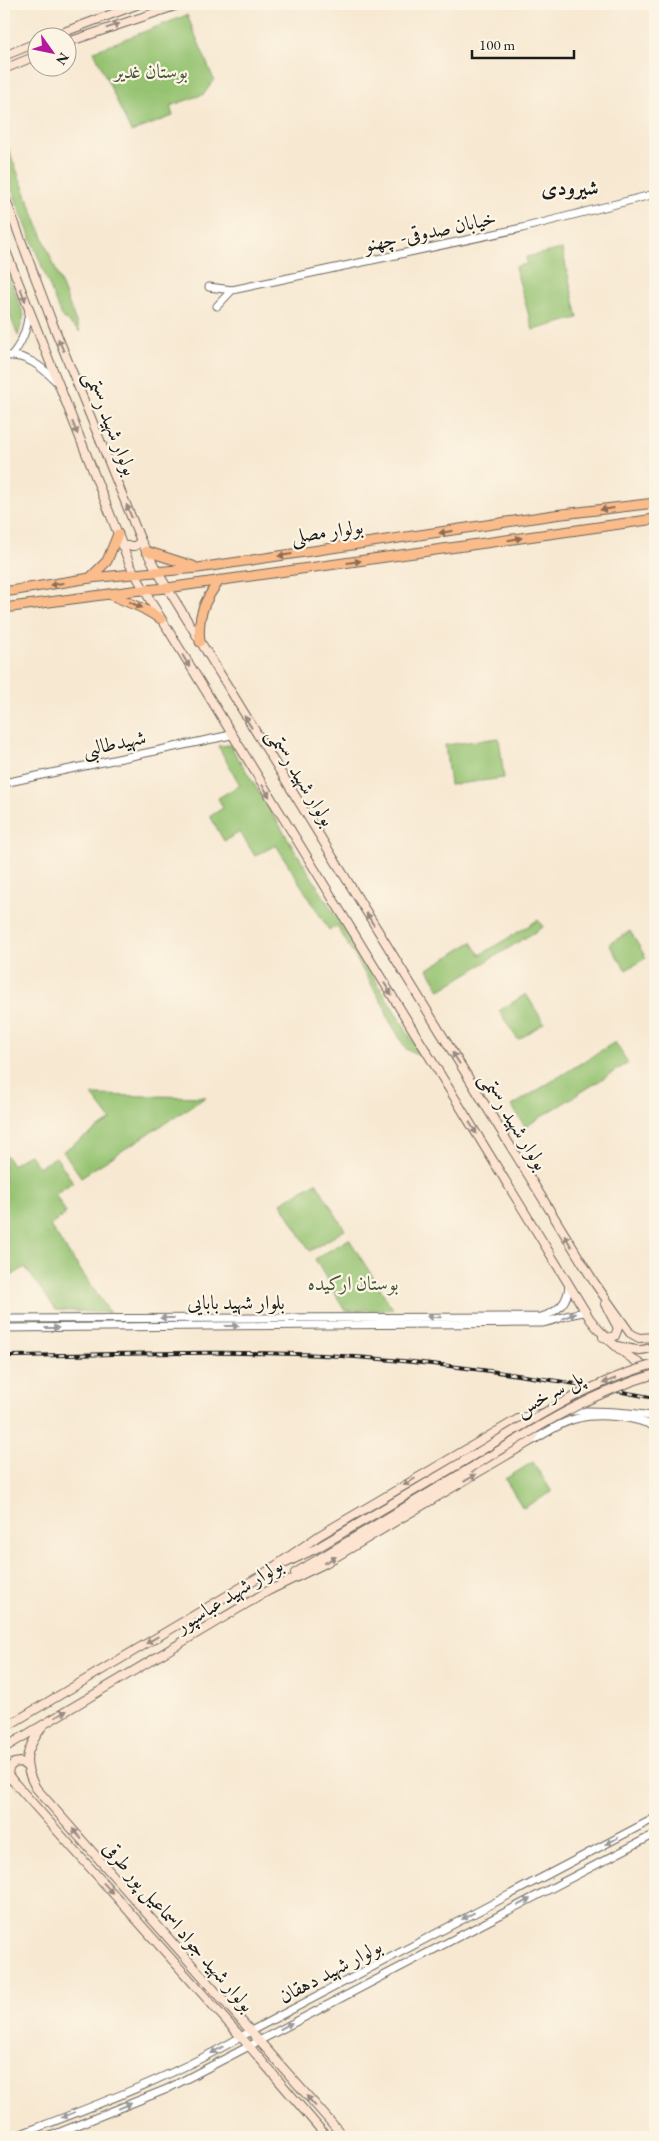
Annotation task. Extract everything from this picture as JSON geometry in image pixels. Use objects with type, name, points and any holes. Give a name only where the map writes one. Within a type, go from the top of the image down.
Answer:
[{"type":"main road","points":[[75,28],[139,4]]},
{"type":"main road","points":[[78,39],[181,4]]},
{"type":"main road","points":[[4,56],[28,46]]},
{"type":"main road","points":[[4,69],[28,59]]},
{"type":"main road","name":"بولوار شهید رستمی","points":[[4,196],[52,322],[141,541],[157,571],[594,1282],[630,1333],[639,1338],[655,1337]]},
{"type":"main road","name":"بولوار شهید رستمی","points":[[4,246],[122,546],[144,591],[569,1285],[603,1337],[613,1344]]},
{"type":"main road","name":"بولوار مصلی","points":[[4,592],[90,578],[198,568],[554,515],[655,503]]},
{"type":"main road","name":"بولوار مصلی","points":[[4,608],[167,588],[655,519]]},
{"type":"main road","points":[[90,578],[107,561],[118,534]]},
{"type":"main road","points":[[122,546],[135,546],[141,541]]},
{"type":"main road","points":[[146,551],[198,568]]},
{"type":"main road","points":[[305,552],[309,568]]},
{"type":"main road","points":[[200,642],[198,627],[204,603],[220,580]]},
{"type":"main road","points":[[108,594],[142,608],[161,619]]},
{"type":"main road","points":[[594,1282],[618,1328],[615,1336],[603,1337]]},
{"type":"main road","points":[[613,1344],[637,1351],[647,1350],[655,1346]]},
{"type":"main road","points":[[613,1344],[634,1361],[655,1374]]},
{"type":"main road","name":"پل سرخس","points":[[464,1461],[552,1407],[605,1383],[655,1364]]},
{"type":"main road","name":"پل سرخس","points":[[469,1469],[580,1403],[655,1374]]},
{"type":"main road","points":[[259,1577],[320,1535],[518,1419],[528,1420],[534,1427],[534,1436],[529,1442],[324,1564],[270,1590]]},
{"type":"main road","name":"بولوار شهید عباسپور","points":[[4,1728],[259,1577],[317,1548],[464,1461]]},
{"type":"main road","name":"بولوار شهید عباسپور","points":[[4,1748],[469,1469]]},
{"type":"main road","points":[[26,1766],[28,1751],[43,1725]]},
{"type":"main road","points":[[12,1780],[8,1774],[9,1768],[14,1763],[21,1762],[26,1766]]},
{"type":"main road","name":"بولوار شهید جواد اسماعیل پور طرقی","points":[[26,1766],[36,1788],[344,2137]]},
{"type":"main road","name":"بولوار شهید جواد اسماعیل پور طرقی","points":[[4,1776],[12,1780],[249,2046],[327,2137]]},
{"type":"street","name":"خیابان صدوقی- چهنو","points":[[208,287],[232,290],[522,228],[655,194]]},
{"type":"street","points":[[217,306],[232,290]]},
{"type":"street","points":[[12,355],[21,344],[26,331],[29,310]]},
{"type":"street","points":[[4,356],[12,355],[30,360],[40,366],[57,383]]},
{"type":"street","name":"شهیدطالبی","points":[[4,783],[231,735]]},
{"type":"street","name":"بلوار شهید بابایی","points":[[4,1319],[541,1317],[554,1313],[563,1304],[568,1295],[569,1285]]},
{"type":"street","name":"بلوار شهید بابایی","points":[[4,1328],[542,1323],[559,1320],[570,1313],[586,1312]]},
{"type":"street","points":[[518,1419],[529,1414],[549,1412],[631,1413],[655,1417]]},
{"type":"street","points":[[529,1442],[558,1426],[578,1418],[630,1418],[655,1427]]},
{"type":"street","name":"بولوار شهید دهقان","points":[[13,2137],[146,2084],[205,2057],[655,1818]]},
{"type":"street","name":"بولوار شهید دهقان","points":[[48,2137],[167,2089],[655,1834]]},
{"type":"green space","name":"بوستان غدیر","points":[[187,15],[214,80],[204,94],[170,106],[173,116],[131,132],[94,51]]},
{"type":"green space","points":[[4,138],[80,332],[61,316],[4,169]]},
{"type":"green space","points":[[562,249],[578,318],[533,330],[515,267],[527,264],[526,257]]},
{"type":"green space","points":[[4,264],[24,315],[18,336],[4,300]]},
{"type":"green space","points":[[499,738],[504,778],[450,785],[445,745]]},
{"type":"green space","points":[[230,745],[423,1057],[406,1049],[388,1018],[385,1008],[337,926],[329,930],[276,845],[255,856],[240,832],[224,841],[210,816],[223,808],[218,798],[240,785],[218,746]]},
{"type":"green space","points":[[538,920],[543,927],[440,990],[428,969],[472,942],[480,955]]},
{"type":"green space","points":[[630,931],[646,958],[626,970],[609,944]]},
{"type":"green space","points":[[526,994],[544,1023],[518,1040],[499,1011]]},
{"type":"green space","points":[[615,1042],[628,1063],[525,1127],[512,1106]]},
{"type":"green space","points":[[92,1095],[206,1097],[81,1177],[63,1151],[111,1120]]},
{"type":"green space","points":[[4,1152],[12,1165],[29,1154],[39,1167],[56,1157],[73,1182],[55,1194],[66,1213],[50,1226],[110,1313],[56,1310],[25,1267],[4,1281]]},
{"type":"green space","name":"بوستان ارکیده","points":[[316,1182],[345,1230],[310,1251],[281,1203]]},
{"type":"green space","name":"بوستان ارکیده","points":[[349,1239],[393,1309],[345,1311],[315,1259]]},
{"type":"green space","points":[[533,1462],[552,1492],[523,1508],[505,1479]]},
{"type":"railway","points":[[4,1356],[202,1353],[322,1355],[406,1361],[489,1371],[655,1398]]},
{"type":"district","name":"شیرودی","points":[[570,187]]}]
